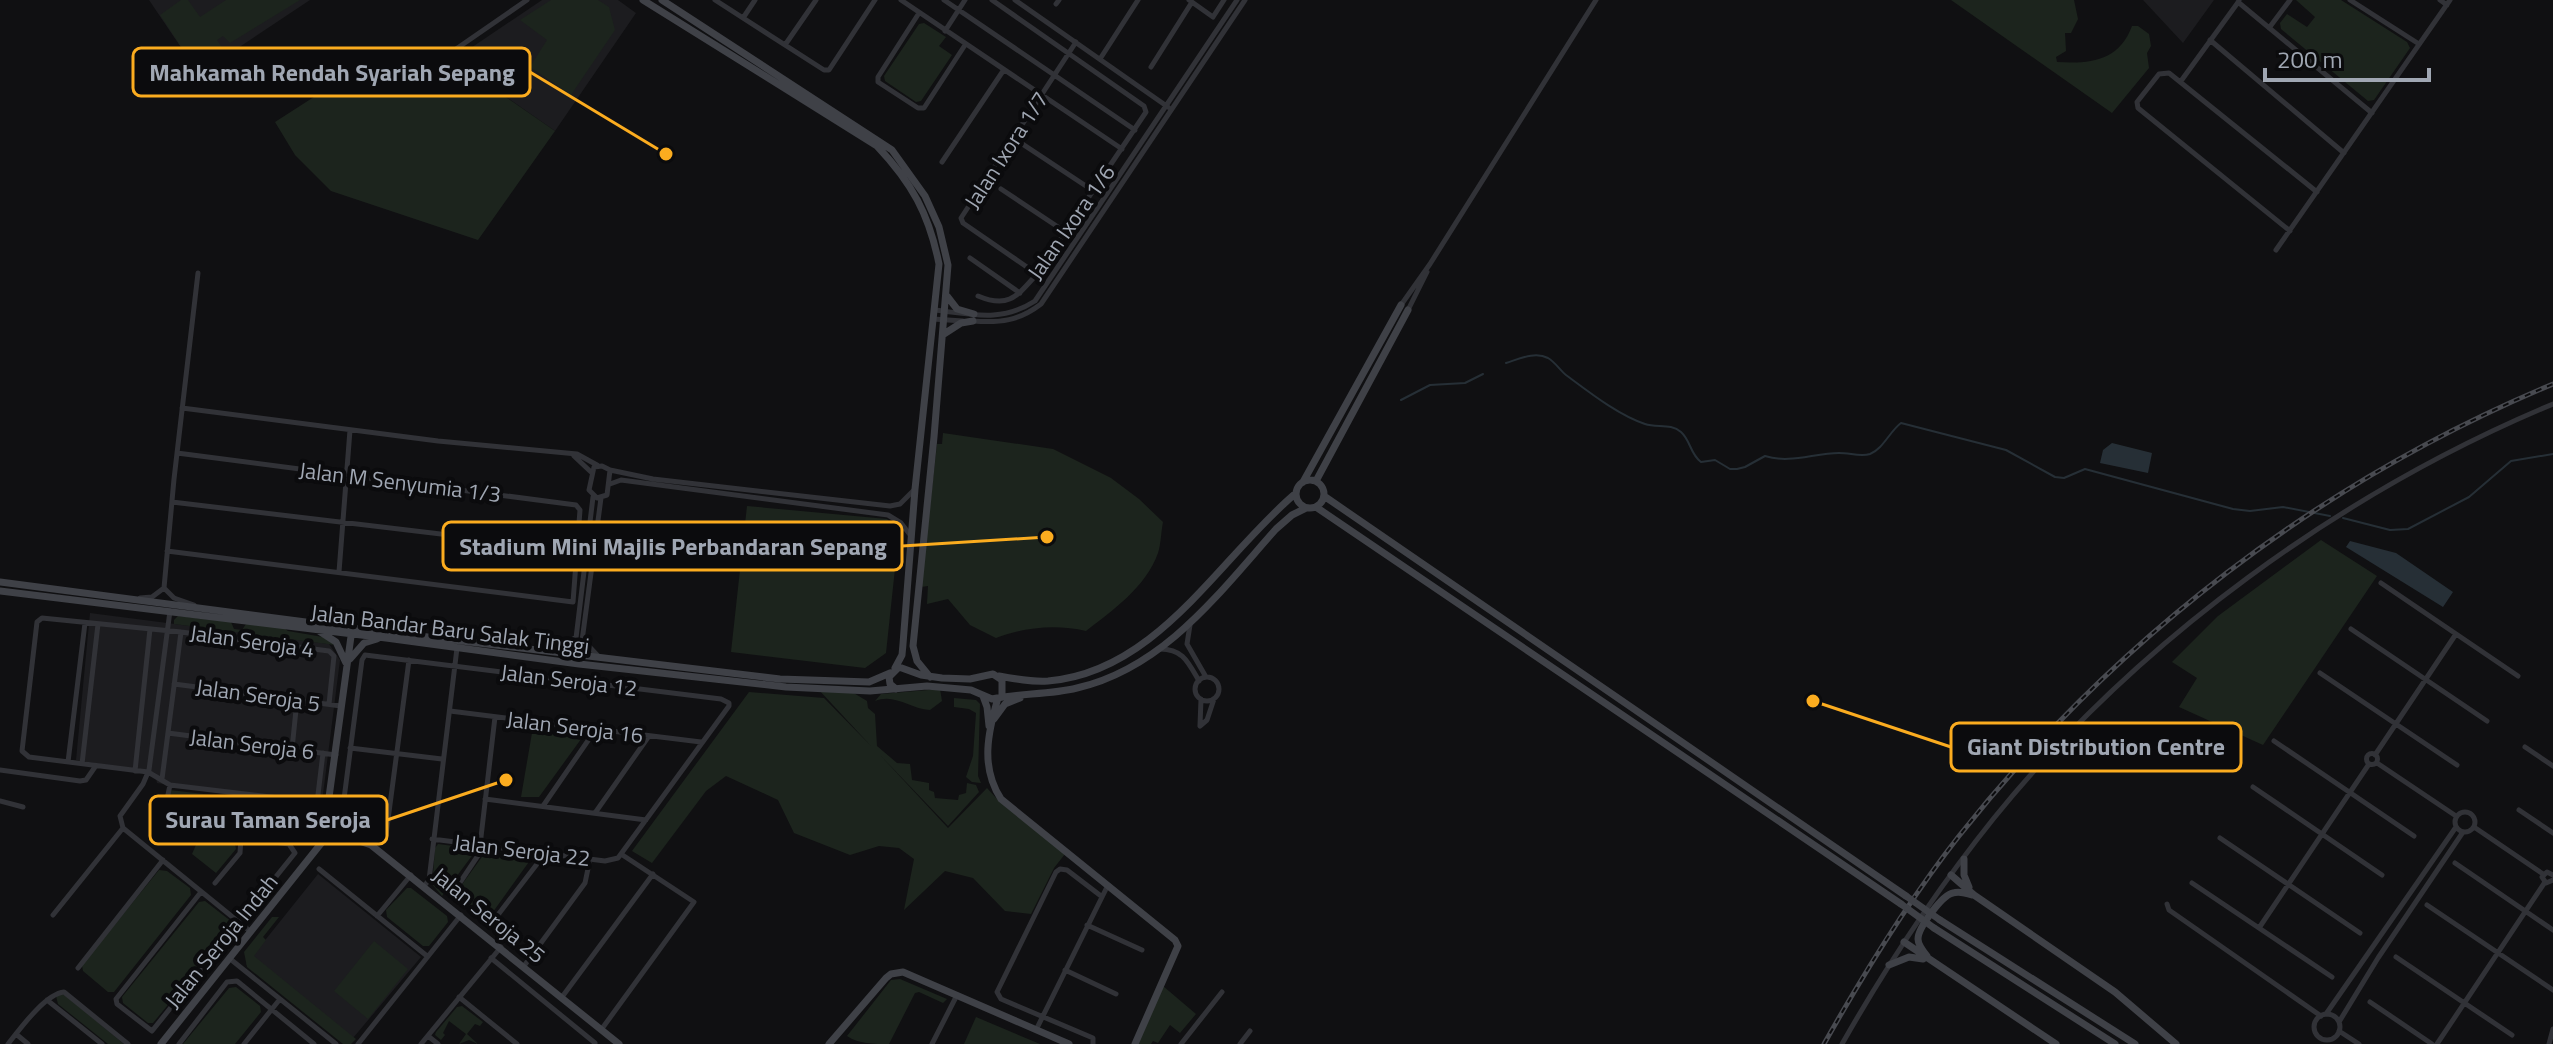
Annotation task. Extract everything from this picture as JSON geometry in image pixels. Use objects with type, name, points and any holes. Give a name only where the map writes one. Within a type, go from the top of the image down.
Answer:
[{"type":"street","points":[[443,58],[527,0]]},
{"type":"street","points":[[643,0],[877,146],[898,168],[920,201],[933,232],[939,264],[920,435],[902,655],[892,671],[890,684],[896,689]]},
{"type":"street","points":[[662,0],[892,150],[925,196],[939,227],[948,265],[913,645],[917,661],[930,677]]},
{"type":"street","points":[[715,0],[824,70],[829,70],[875,0]]},
{"type":"street","points":[[743,18],[755,0]]},
{"type":"street","points":[[785,45],[816,0]]},
{"type":"street","points":[[901,0],[1122,149]]},
{"type":"street","points":[[944,0],[1135,130]]},
{"type":"street","points":[[945,31],[965,0]]},
{"type":"street","points":[[992,0],[1069,53]]},
{"type":"street","points":[[1015,0],[1169,108]]},
{"type":"street","points":[[1100,59],[1138,0]]},
{"type":"street","points":[[1151,67],[1190,1],[1213,17],[1224,0]]},
{"type":"street","points":[[933,314],[1015,320],[1041,304],[1237,0]]},
{"type":"street","points":[[1169,108],[1245,0]]},
{"type":"street","points":[[892,671],[905,668],[930,677],[970,679],[988,674],[1028,681],[1064,678],[1122,657],[1180,611],[1296,493],[1430,264],[1596,0]]},
{"type":"street","points":[[2269,28],[2290,0]]},
{"type":"street","points":[[2350,0],[2419,44]]},
{"type":"street","points":[[2276,250],[2449,2],[2440,0]]},
{"type":"street","points":[[2181,81],[2239,1],[2372,113]]},
{"type":"street","points":[[919,13],[878,77],[878,82],[918,108],[924,108],[965,45]]},
{"type":"street","points":[[2210,40],[2344,153]]},
{"type":"street","name":"Jalan Ixora 1/7","points":[[1037,274],[961,221],[1012,137],[1076,42]]},
{"type":"street","name":"Jalan Ixora 1/6","points":[[978,296],[998,302],[1012,299],[1020,293],[1037,274],[1146,112],[1144,106],[1069,53]]},
{"type":"street","points":[[942,162],[1003,71]]},
{"type":"street","points":[[2290,231],[2138,108],[2137,102],[2156,77],[2166,72],[2317,192]]},
{"type":"street","points":[[1012,137],[1092,190]]},
{"type":"street","points":[[1001,189],[1064,231]]},
{"type":"street","points":[[970,258],[1020,293]]},
{"type":"street","points":[[123,598],[152,597],[164,588],[198,273]]},
{"type":"street","points":[[945,294],[957,309],[974,318]]},
{"type":"street","points":[[1316,481],[1404,308]]},
{"type":"street","points":[[942,336],[956,325],[974,318]]},
{"type":"street","points":[[1842,1044],[1904,942],[1994,819],[2074,729],[2130,674],[2233,590],[2310,534],[2409,472],[2553,404]]},
{"type":"street","points":[[182,408],[582,455],[610,470],[653,479],[890,506],[900,504],[915,489]]},
{"type":"street","points":[[339,572],[350,430]]},
{"type":"street","points":[[920,435],[934,437]]},
{"type":"street","name":"Jalan M Senyumia 1/3","points":[[177,453],[576,505],[580,510],[576,550]]},
{"type":"street","points":[[573,455],[591,472]]},
{"type":"street","points":[[579,638],[593,497],[589,490],[591,472],[597,465]]},
{"type":"street","points":[[593,497],[607,495],[610,470]]},
{"type":"street","points":[[610,484],[621,480],[888,515],[901,523],[912,537]]},
{"type":"street","points":[[1303,482],[1316,481]]},
{"type":"street","points":[[1316,481],[1324,496],[1940,920],[2135,1044]]},
{"type":"street","points":[[1296,493],[1298,502],[1306,508]]},
{"type":"street","points":[[1316,507],[1324,496]]},
{"type":"street","points":[[576,659],[601,498]]},
{"type":"street","points":[[167,551],[573,602],[576,550],[172,502]]},
{"type":"street","points":[[992,720],[1005,704],[1030,695],[1099,682],[1138,665],[1190,624],[1276,529],[1292,515],[1316,507],[1934,928],[2115,1044]]},
{"type":"street","name":"Jalan Bandar Baru Salak Tinggi","points":[[0,582],[352,631],[555,652],[576,659],[600,658],[780,679],[869,682],[892,671]]},
{"type":"street","points":[[2381,583],[2518,676]]},
{"type":"street","points":[[164,588],[174,598],[203,609]]},
{"type":"street","name":"Jalan Bandar Baru Salak Tinggi","points":[[0,591],[170,608],[457,648],[576,659],[786,687],[870,691],[927,686],[971,690],[983,696],[1030,695]]},
{"type":"street","points":[[170,608],[148,772],[120,816],[123,828],[251,933]]},
{"type":"street","name":"Jalan Seroja 4","points":[[68,762],[29,757],[22,751],[37,622],[42,618],[329,651],[334,656],[329,704]]},
{"type":"street","points":[[85,623],[68,762],[148,772],[170,785],[330,804]]},
{"type":"street","points":[[82,764],[98,624]]},
{"type":"street","points":[[1190,624],[1187,644],[1206,677],[1218,684],[1207,720],[1200,726],[1201,699],[1195,689],[1199,681],[1206,677]]},
{"type":"street","points":[[135,771],[150,629]]},
{"type":"street","points":[[316,629],[336,642],[347,665],[364,643],[386,638]]},
{"type":"street","points":[[2351,629],[2487,721]]},
{"type":"street","name":"Jalan Seroja Indah","points":[[161,1044],[310,860],[325,835],[352,631]]},
{"type":"street","points":[[162,779],[181,632]]},
{"type":"street","points":[[2377,763],[2375,755],[2456,634]]},
{"type":"street","points":[[555,652],[579,638]]},
{"type":"street","points":[[579,638],[600,658]]},
{"type":"street","points":[[424,886],[429,880],[457,648]]},
{"type":"street","points":[[1159,649],[1184,655],[1199,681]]},
{"type":"street","name":"Jalan Seroja 12","points":[[350,748],[365,655],[726,700],[729,706],[701,742]]},
{"type":"street","points":[[386,835],[409,660]]},
{"type":"street","points":[[2320,673],[2457,765]]},
{"type":"street","points":[[999,676],[1003,682],[992,720],[987,770],[1001,799],[1175,940],[1178,946],[1135,1044]]},
{"type":"street","name":"Jalan Seroja 5","points":[[174,684],[341,706]]},
{"type":"street","points":[[983,696],[990,732]]},
{"type":"street","points":[[1201,699],[1208,701],[1214,698]]},
{"type":"street","points":[[292,749],[297,700]]},
{"type":"street","name":"Jalan Seroja 16","points":[[450,711],[701,742]]},
{"type":"street","points":[[457,887],[479,854],[495,717]]},
{"type":"street","points":[[543,806],[596,729]]},
{"type":"street","name":"Jalan Seroja 6","points":[[168,733],[336,755]]},
{"type":"street","points":[[595,813],[649,736]]},
{"type":"street","points":[[2274,741],[2414,836]]},
{"type":"street","points":[[601,1030],[693,906],[692,899],[621,854],[701,742]]},
{"type":"street","points":[[2525,747],[2553,766]]},
{"type":"street","points":[[341,822],[350,748],[442,759]]},
{"type":"street","points":[[317,803],[323,753]]},
{"type":"street","points":[[2369,764],[2367,757],[2375,755]]},
{"type":"street","points":[[2259,928],[2369,764],[2377,763],[2456,816]]},
{"type":"street","points":[[0,770],[80,781],[86,780],[96,766]]},
{"type":"street","points":[[170,785],[166,804],[199,832],[289,844],[295,853],[154,1031],[117,1004],[116,999],[201,892]]},
{"type":"street","points":[[2253,787],[2382,875]]},
{"type":"street","points":[[485,799],[646,820]]},
{"type":"street","points":[[0,801],[23,807]]},
{"type":"street","points":[[2519,810],[2553,833]]},
{"type":"street","points":[[2456,816],[2470,813],[2475,821],[2474,827]]},
{"type":"street","points":[[2456,816],[2456,827],[2314,1026],[2316,1034],[2326,1040],[2339,1031],[2339,1022],[2378,958],[2463,832],[2474,827]]},
{"type":"street","points":[[2456,827],[2463,832]]},
{"type":"street","points":[[2474,827],[2543,874],[2552,874]]},
{"type":"street","points":[[53,915],[123,828]]},
{"type":"street","name":"Jalan Seroja 25","points":[[325,835],[371,845],[619,1044]]},
{"type":"street","points":[[215,883],[240,853],[241,838]]},
{"type":"street","points":[[2220,838],[2360,933]]},
{"type":"street","name":"Jalan Seroja 22","points":[[432,839],[612,861],[621,854]]},
{"type":"street","points":[[494,920],[537,864],[538,853]]},
{"type":"street","points":[[524,966],[585,883],[590,859]]},
{"type":"street","points":[[1964,859],[1965,881],[1974,895]]},
{"type":"street","points":[[78,968],[163,860]]},
{"type":"street","points":[[2455,863],[2553,930]]},
{"type":"street","points":[[319,869],[428,956]]},
{"type":"street","points":[[1093,1044],[1093,1038],[1001,999],[997,992],[1056,872],[1067,870],[1101,896]]},
{"type":"street","points":[[562,997],[653,874]]},
{"type":"street","points":[[2543,874],[2545,882]]},
{"type":"street","points":[[2370,1002],[2434,1044],[2552,874]]},
{"type":"street","points":[[377,916],[411,875]]},
{"type":"street","points":[[1951,875],[1974,895],[2115,992],[2176,1044]]},
{"type":"street","points":[[2192,883],[2332,977]]},
{"type":"street","points":[[1036,1030],[1108,885]]},
{"type":"street","points":[[1929,960],[1918,939],[1937,905],[1954,892],[1974,895]]},
{"type":"street","points":[[2167,904],[2169,910],[2323,1015],[2333,1016],[2339,1022]]},
{"type":"street","points":[[2427,905],[2553,990]]},
{"type":"street","points":[[358,1044],[461,915]]},
{"type":"street","points":[[1087,925],[1142,950]]},
{"type":"street","points":[[1904,942],[2056,1044]]},
{"type":"street","points":[[421,1044],[501,947]]},
{"type":"street","points":[[1889,965],[1909,957],[1929,960]]},
{"type":"street","points":[[2396,957],[2512,1035]]},
{"type":"street","points":[[229,958],[336,1044]]},
{"type":"street","points":[[491,958],[595,1043]]},
{"type":"street","points":[[1065,970],[1116,994]]},
{"type":"street","points":[[829,1044],[891,974],[903,972],[1069,1044]]},
{"type":"street","points":[[179,1044],[227,982],[232,980],[314,1044]]},
{"type":"street","points":[[8,1044],[47,1000],[55,993],[64,992],[128,1044]]},
{"type":"street","points":[[1181,1044],[1222,992]]},
{"type":"street","points":[[932,1044],[957,995]]},
{"type":"street","points":[[459,997],[517,1044]]},
{"type":"street","points":[[244,1044],[280,999]]},
{"type":"street","points":[[47,1000],[102,1044]]},
{"type":"street","points":[[2549,1044],[2553,1029]]},
{"type":"street","points":[[1240,1044],[1250,1031]]},
{"type":"street","points":[[2339,1031],[2359,1044]]},
{"type":"street","points":[[16,1034],[28,1044]]},
{"type":"street","points":[[428,1036],[438,1044]]},
{"type":"street","points":[[2333,1038],[2341,1044]]},
{"type":"shaded area","points":[[149,0],[310,0],[199,74]]},
{"type":"shaded area","points":[[181,0],[188,0],[200,17],[226,0],[300,0],[230,43],[223,36],[217,40],[227,55],[199,74],[160,15]]},
{"type":"shaded area","points":[[542,0],[618,0],[636,13],[555,131],[453,60]]},
{"type":"shaded area","points":[[551,0],[598,0],[609,7],[615,30],[571,95],[530,67],[547,40],[520,20]]},
{"type":"shaded area","points":[[1951,0],[2074,0],[2078,19],[2071,33],[2065,33],[2066,51],[2056,57],[2057,62],[2102,58],[2120,47],[2132,26],[2138,26],[2149,34],[2149,68],[2112,113]]},
{"type":"shaded area","points":[[2143,0],[2214,0],[2183,43]]},
{"type":"shaded area","points":[[2296,0],[2341,0],[2407,42],[2410,48],[2374,100],[2368,101],[2281,29],[2280,23],[2287,14],[2307,27],[2315,17]]},
{"type":"shaded area","points":[[924,23],[946,37],[939,46],[952,55],[921,101],[916,102],[885,81],[884,76],[919,24]]},
{"type":"shaded area","points":[[444,54],[555,131],[478,240],[331,191],[295,155],[275,122],[359,68],[378,95]]},
{"type":"shaded area","points":[[943,433],[1053,449],[1111,478],[1163,522],[1158,553],[1145,577],[1128,597],[1086,631],[1041,628],[996,638],[970,625],[948,599],[927,604],[928,586],[921,587],[937,444],[942,444]]},
{"type":"shaded area","points":[[2112,443],[2152,453],[2148,473],[2100,463],[2103,450]]},
{"type":"shaded area","points":[[747,506],[887,519],[899,531],[886,653],[865,668],[731,652]]},
{"type":"shaded area","points":[[2321,540],[2377,576],[2263,745],[2179,707],[2197,678],[2172,662],[2218,616]]},
{"type":"shaded area","points":[[2350,541],[2396,553],[2453,592],[2443,607],[2346,547]]},
{"type":"shaded area","points":[[90,613],[329,644],[340,660],[321,810],[157,783],[155,773],[76,760]]},
{"type":"shaded area","points":[[178,616],[231,622],[234,629],[242,630],[246,624],[284,628],[323,637],[335,645],[174,624]]},
{"type":"shaded area","points":[[940,689],[942,701],[930,710],[896,700],[875,701],[881,694]]},
{"type":"shaded area","points":[[819,690],[852,692],[867,701],[868,708],[875,714],[877,746],[897,763],[910,764],[912,780],[929,783],[929,790],[934,792],[935,798],[958,800],[959,795],[966,793],[967,783],[976,785],[979,792],[948,826],[880,755],[948,828],[987,788],[1065,854],[1054,868],[1031,914],[1005,911],[973,878],[945,871],[904,910],[914,859],[899,848],[879,846],[850,855],[794,833],[778,800],[726,776],[706,791],[652,863],[632,851],[749,692],[824,698],[871,746]]},
{"type":"shaded area","points":[[954,698],[976,700],[980,704],[978,776],[981,783],[972,782],[966,777],[973,756],[976,713],[954,707]]},
{"type":"shaded area","points":[[533,727],[584,735],[539,797],[521,797]]},
{"type":"shaded area","points":[[170,790],[229,797],[223,833],[200,829],[172,805],[169,801]]},
{"type":"shaded area","points":[[199,838],[235,844],[236,849],[216,873],[192,854]]},
{"type":"shaded area","points":[[438,844],[477,849],[442,896],[431,883],[443,889],[448,883],[433,875]]},
{"type":"shaded area","points":[[492,851],[527,855],[531,859],[485,923],[453,897],[484,854]]},
{"type":"shaded area","points":[[159,870],[167,871],[190,888],[191,895],[114,992],[108,992],[83,971],[82,965]]},
{"type":"shaded area","points":[[318,874],[421,957],[348,1044],[246,964]]},
{"type":"shaded area","points":[[407,888],[447,916],[448,922],[429,946],[423,946],[387,917],[386,910]]},
{"type":"shaded area","points":[[205,901],[232,922],[232,927],[153,1023],[148,1023],[123,1003],[122,997],[199,902]]},
{"type":"shaded area","points":[[272,917],[279,917],[263,937],[266,940],[254,956],[356,1039],[351,1044],[343,1044],[247,967],[244,952]]},
{"type":"shaded area","points":[[374,941],[408,969],[368,1019],[334,991]]},
{"type":"shaded area","points":[[900,979],[947,999],[943,1003],[915,993],[889,1044],[861,1042],[847,1036],[891,980]]},
{"type":"shaded area","points":[[1163,986],[1196,1014],[1180,1033],[1170,1025],[1158,1043],[1138,1044]]},
{"type":"shaded area","points":[[236,987],[260,1006],[261,1012],[235,1044],[183,1044],[229,988]]},
{"type":"shaded area","points":[[61,993],[124,1044],[108,1044],[58,1004],[56,996]]},
{"type":"shaded area","points":[[462,1006],[483,1022],[480,1026],[475,1024],[467,1034],[478,1044],[469,1040],[459,1044],[466,1034],[449,1021],[441,1040],[435,1035],[457,1007]]},
{"type":"shaded area","points":[[976,1017],[1040,1044],[964,1044]]},
{"type":"waterway","points":[[1506,363],[1532,355],[1548,358],[1575,382],[1624,415],[1645,424],[1677,429],[1701,462],[1715,460],[1730,469],[1745,467],[1765,456],[1784,459],[1830,453],[1870,454],[1901,423],[2006,450],[2055,477],[2064,478],[2085,469],[2233,509],[2250,511],[2283,507],[2330,516]]},
{"type":"waterway","points":[[1401,400],[1430,385],[1465,383],[1483,374]]},
{"type":"waterway","points":[[2343,518],[2390,530],[2408,529],[2469,497],[2511,461],[2553,454]]},
{"type":"railway","points":[[1824,1044],[1887,938],[1959,836],[2020,764],[2085,696],[2154,632],[2227,572],[2304,518],[2384,468],[2467,423],[2553,384]]},
{"type":"place","name":"Mahkamah Rendah Syariah Sepang","points":[[666,154]]},
{"type":"place","name":"Stadium Mini Majlis Perbandaran Sepang","points":[[1047,537]]},
{"type":"place","name":"Giant Distribution Centre","points":[[1813,701]]},
{"type":"place","name":"Surau Taman Seroja","points":[[506,780]]}]
